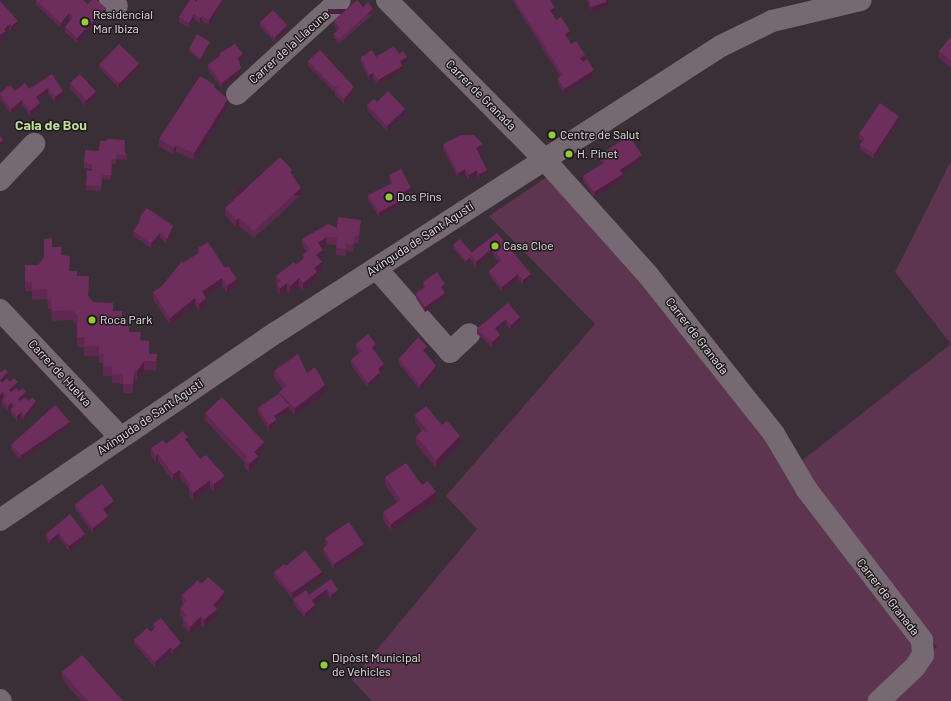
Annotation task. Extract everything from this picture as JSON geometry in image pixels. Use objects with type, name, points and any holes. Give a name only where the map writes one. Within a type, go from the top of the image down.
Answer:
[{"type":"street","name":"Carrer de la Llacuna","points":[[237,94],[340,0]]},
{"type":"street","name":"Carrer de Granada","points":[[387,0],[544,159],[648,275],[769,428],[807,490],[922,640],[923,655],[915,667],[879,701]]},
{"type":"street","name":"Avinguda de Sant Agustí","points":[[0,520],[120,437],[376,268],[721,46],[772,21],[861,0]]},
{"type":"street","points":[[0,180],[34,144]]},
{"type":"street","points":[[376,268],[450,352],[469,334]]},
{"type":"street","name":"Carrer de Huelva","points":[[0,310],[120,437]]},
{"type":"shaded area","points":[[951,161],[951,344],[895,272]]},
{"type":"shaded area","points":[[550,175],[642,272],[912,640],[912,656],[885,688],[937,647],[822,499],[800,462],[951,344],[951,701],[372,701],[352,680],[477,529],[446,496],[595,324],[489,216]]},
{"type":"building","name":"Residencial Mar Ibiza","points":[[36,0],[83,0],[88,4],[92,0],[97,0],[106,8],[77,38],[65,27],[73,17],[69,13],[61,23]]},
{"type":"building","points":[[190,0],[194,0],[196,2],[197,0],[222,0],[209,20],[202,16],[200,18],[194,14],[189,23],[179,17]]},
{"type":"building","points":[[357,0],[363,7],[368,2],[373,9],[339,39],[334,34],[340,28],[334,21]]},
{"type":"building","points":[[515,0],[550,0],[555,8],[550,10],[556,20],[561,17],[570,31],[565,34],[571,44],[576,41],[585,55],[580,58],[583,62],[587,59],[594,70],[564,89],[558,78],[563,75]]},
{"type":"building","points":[[589,0],[606,0],[606,2],[591,7]]},
{"type":"building","points":[[0,1],[18,21],[11,26],[10,24],[4,29],[6,31],[0,35]]},
{"type":"building","points":[[273,10],[287,25],[274,38],[260,22]]},
{"type":"building","points":[[197,34],[210,42],[200,59],[189,49]]},
{"type":"building","points":[[951,37],[951,61],[939,51]]},
{"type":"building","points":[[119,44],[139,63],[120,84],[100,64]]},
{"type":"building","points":[[235,44],[243,54],[238,58],[241,68],[222,83],[208,65],[221,55],[220,53]]},
{"type":"building","points":[[394,46],[399,54],[403,51],[407,57],[400,61],[402,66],[378,80],[373,73],[369,75],[361,57],[372,50],[376,57]]},
{"type":"building","points":[[320,50],[354,87],[344,99],[335,90],[338,87],[333,86],[308,61]]},
{"type":"building","points":[[52,74],[63,91],[55,97],[48,88],[36,97],[40,103],[30,111],[22,100],[11,109],[0,94],[10,85],[15,91],[25,83],[29,89]]},
{"type":"building","points":[[80,74],[96,92],[86,101],[70,83]]},
{"type":"building","points":[[200,76],[215,85],[214,87],[228,99],[194,153],[176,145],[174,148],[159,139]]},
{"type":"building","points":[[388,91],[405,109],[387,126],[367,105],[374,99],[377,102]]},
{"type":"building","points":[[880,103],[899,116],[874,154],[860,145],[865,138],[859,134]]},
{"type":"building","points":[[461,135],[474,135],[483,144],[476,148],[487,170],[479,174],[477,170],[469,175],[465,169],[458,173],[443,144]]},
{"type":"building","points":[[0,136],[3,140],[0,143]]},
{"type":"building","points":[[629,136],[642,155],[620,170],[623,174],[594,192],[583,176],[605,162],[600,155]]},
{"type":"building","points":[[107,139],[125,140],[124,152],[127,155],[116,154],[116,159],[112,159],[111,175],[102,175],[101,186],[86,185],[87,170],[92,171],[92,164],[84,163],[85,150],[99,151],[100,141],[107,141]]},
{"type":"building","points":[[280,157],[292,170],[290,172],[301,188],[254,231],[239,218],[236,220],[225,208]]},
{"type":"building","name":"Dos Pins","points":[[401,169],[411,188],[395,196],[398,202],[379,212],[368,195],[393,183],[389,175]]},
{"type":"building","points":[[147,208],[173,226],[167,239],[160,233],[151,243],[133,231],[139,223],[141,215]]},
{"type":"building","points":[[338,217],[361,220],[359,236],[354,236],[353,245],[346,244],[346,249],[336,248],[337,238],[326,237],[318,243],[323,250],[316,255],[322,262],[314,268],[317,272],[303,283],[299,278],[290,286],[287,283],[280,288],[277,284],[281,281],[276,276],[294,262],[296,265],[305,257],[303,255],[310,249],[302,239],[328,224],[337,228]]},
{"type":"building","points":[[497,233],[531,274],[523,280],[518,274],[502,287],[489,271],[502,260],[492,248],[476,262],[470,254]]},
{"type":"building","name":"Roca Park","points":[[52,238],[52,247],[62,247],[61,255],[70,256],[69,271],[77,271],[77,276],[89,276],[88,296],[93,302],[113,303],[113,311],[122,311],[121,326],[129,326],[129,332],[141,332],[140,340],[149,341],[149,354],[157,354],[156,361],[144,361],[137,371],[135,369],[133,384],[123,384],[123,374],[112,374],[112,366],[103,366],[104,354],[99,354],[99,346],[84,346],[85,337],[77,337],[78,317],[72,310],[52,311],[51,299],[48,300],[47,289],[32,290],[32,282],[25,282],[25,265],[38,265],[44,258],[44,239]]},
{"type":"building","points":[[460,239],[472,253],[466,261],[453,245]]},
{"type":"building","points":[[208,242],[225,268],[228,266],[237,279],[227,286],[222,278],[202,291],[206,298],[199,304],[195,298],[170,318],[153,292],[162,286],[182,261],[183,263],[200,252],[198,248]]},
{"type":"building","points":[[437,272],[445,284],[441,287],[445,293],[425,307],[416,293],[426,287],[423,282]]},
{"type":"building","points":[[508,303],[520,317],[511,325],[506,319],[495,328],[500,335],[492,342],[477,329]]},
{"type":"building","points":[[368,334],[376,344],[372,348],[384,364],[378,369],[380,372],[368,383],[351,360],[362,351],[356,344]]},
{"type":"building","points":[[418,337],[427,347],[423,350],[436,366],[420,385],[399,359]]},
{"type":"building","points":[[298,354],[307,373],[315,367],[325,385],[295,408],[279,392],[287,386],[274,371]]},
{"type":"building","points":[[5,369],[8,372],[0,380],[0,372]]},
{"type":"building","points":[[7,378],[10,382],[14,378],[18,382],[9,390],[11,392],[16,388],[19,391],[23,388],[26,392],[18,399],[20,401],[25,397],[28,401],[32,397],[36,401],[24,416],[21,412],[17,416],[11,409],[15,406],[12,402],[8,406],[2,400],[7,396],[3,392],[0,395],[0,380],[2,383]]},
{"type":"building","points":[[279,394],[289,406],[274,416],[276,420],[269,425],[258,408]]},
{"type":"building","points":[[222,397],[264,442],[254,452],[258,456],[249,464],[244,459],[247,457],[205,413]]},
{"type":"building","points":[[55,405],[70,422],[21,455],[11,445]]},
{"type":"building","points":[[426,406],[442,425],[447,421],[460,436],[436,460],[416,436],[423,430],[426,433],[428,431],[415,415]]},
{"type":"building","points":[[183,431],[188,437],[185,439],[200,459],[206,455],[225,476],[214,484],[210,480],[193,493],[189,487],[191,486],[180,470],[173,474],[158,454],[156,456],[151,448],[163,440],[166,444]]},
{"type":"building","points":[[406,463],[422,485],[428,481],[436,492],[391,524],[383,512],[401,500],[385,477]]},
{"type":"building","points":[[102,484],[114,501],[103,509],[108,516],[93,528],[75,504]]},
{"type":"building","points":[[70,514],[85,534],[69,546],[59,533],[50,540],[46,534]]},
{"type":"building","points":[[349,522],[364,544],[334,564],[323,548],[329,544],[325,538]]},
{"type":"building","points":[[305,550],[322,572],[292,593],[274,572],[284,564],[286,566]]},
{"type":"building","points":[[208,577],[225,592],[213,605],[217,609],[204,620],[201,616],[190,627],[183,619],[187,615],[180,608],[187,601],[182,595],[198,580],[201,584]]},
{"type":"building","points":[[331,579],[338,590],[331,595],[327,589],[312,600],[315,605],[305,613],[293,599],[306,590],[309,595]]},
{"type":"building","points":[[161,618],[181,643],[173,650],[171,647],[155,662],[134,640],[147,628],[151,632],[156,627],[153,624]]},
{"type":"building","points":[[82,655],[123,701],[88,701],[62,672]]},
{"type":"place","name":"Residencial Mar Ibiza","points":[[85,22]]},
{"type":"place","name":"Centre de Salut","points":[[552,135]]},
{"type":"place","name":"H. Pinet","points":[[569,154]]},
{"type":"place","name":"Dos Pins","points":[[389,197]]},
{"type":"place","name":"Casa Cloe","points":[[495,246]]},
{"type":"place","name":"Roca Park","points":[[92,320]]},
{"type":"place","name":"Dipòsit Municipal de Vehicles","points":[[324,665]]},
{"type":"district","name":"Cala de Bou","points":[[51,125]]}]
